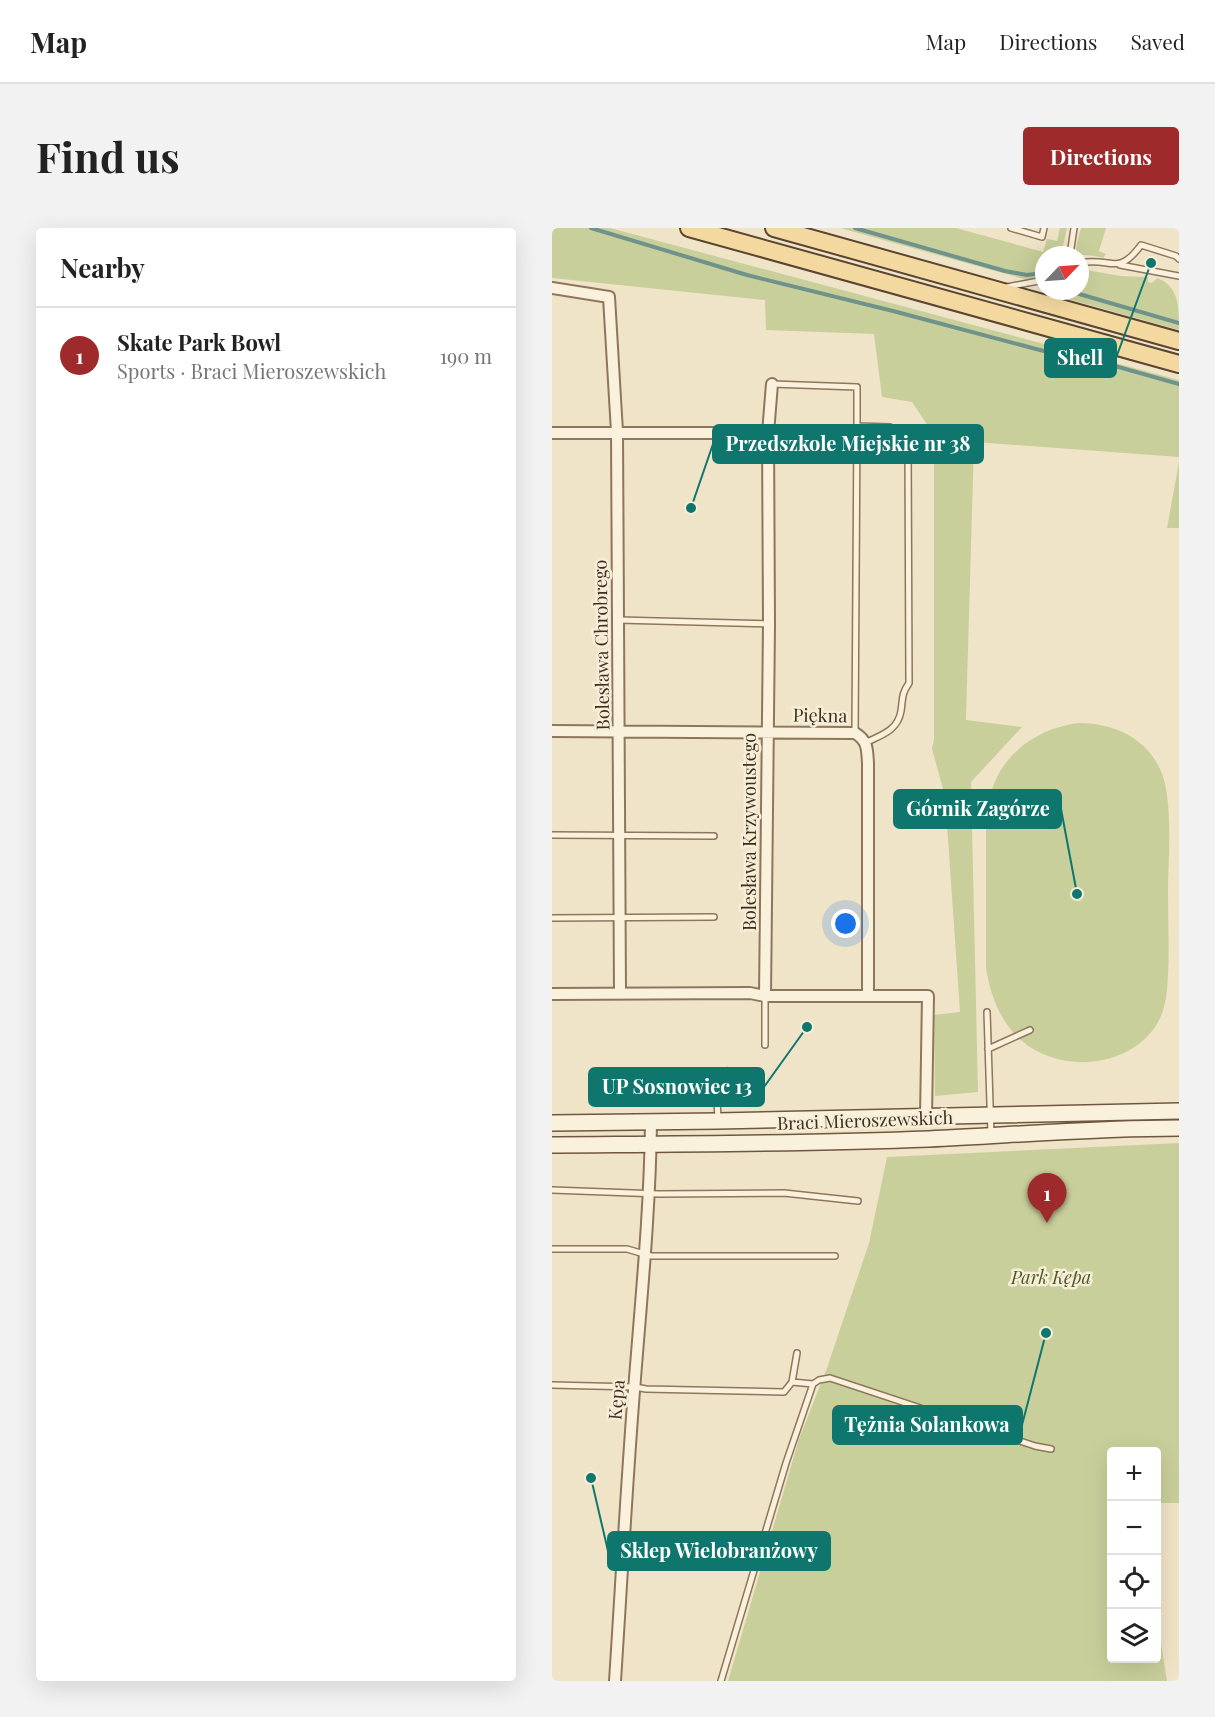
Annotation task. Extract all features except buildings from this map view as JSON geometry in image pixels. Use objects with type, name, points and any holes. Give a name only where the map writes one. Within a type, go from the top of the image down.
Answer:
[{"type":"main road","points":[[689,228],[1179,364]]},
{"type":"main road","points":[[774,228],[1179,340]]},
{"type":"main road","name":"Braci Mieroszewskich","points":[[552,1123],[926,1118],[1179,1111]]},
{"type":"main road","name":"Braci Mieroszewskich","points":[[552,1145],[798,1143],[991,1136],[1126,1128],[1179,1128]]},
{"type":"street","name":"Bolesława Chrobrego","points":[[552,288],[609,297],[617,432],[620,993]]},
{"type":"street","name":"Bolesława Krzywoustego","points":[[765,996],[769,624],[768,433],[772,384]]},
{"type":"street","points":[[552,433],[768,433]]},
{"type":"street","name":"Piękna","points":[[552,731],[855,733],[867,742],[868,996]]},
{"type":"street","points":[[552,994],[750,993],[765,996],[928,996],[926,1118]]},
{"type":"street","name":"Kępa","points":[[615,1681],[650,1192],[651,1122]]},
{"type":"lane","points":[[1011,228],[1042,237],[1044,228]]},
{"type":"lane","points":[[1071,246],[1074,228]]},
{"type":"lane","points":[[1120,264],[1132,258],[1141,245],[1179,259]]},
{"type":"lane","points":[[1089,261],[1120,264],[1179,276]]},
{"type":"lane","points":[[994,289],[1035,282]]},
{"type":"lane","points":[[772,384],[857,387],[855,733]]},
{"type":"lane","points":[[857,426],[890,427],[908,447],[909,683],[902,694],[901,713],[891,732],[867,742]]},
{"type":"lane","points":[[618,620],[769,624]]},
{"type":"lane","points":[[552,835],[714,836]]},
{"type":"lane","points":[[552,918],[714,917]]},
{"type":"lane","points":[[765,996],[765,1045]]},
{"type":"lane","points":[[987,1012],[991,1136]]},
{"type":"lane","points":[[988,1049],[1030,1030]]},
{"type":"lane","points":[[718,1121],[717,1100],[728,1071]]},
{"type":"lane","points":[[552,1191],[784,1193],[858,1201]]},
{"type":"lane","points":[[552,1249],[627,1249],[651,1256],[835,1256]]},
{"type":"lane","points":[[552,1385],[784,1392],[792,1382],[797,1353]]},
{"type":"lane","points":[[721,1681],[786,1463],[813,1384],[830,1378],[1035,1446],[1051,1449]]},
{"type":"lane","points":[[792,1382],[813,1384]]},
{"type":"green space","points":[[552,228],[610,228],[1179,380],[1179,457],[974,442],[966,720],[1022,727],[971,782],[978,1092],[935,1096],[934,1015],[960,1012],[945,796],[932,749],[934,739],[934,435],[912,402],[882,397],[874,334],[766,330],[765,300],[552,278]]},
{"type":"green space","points":[[840,228],[956,228],[1035,250],[1035,278],[1024,279]]},
{"type":"green space","points":[[1060,228],[1067,228],[1063,246],[1045,246],[1047,239],[1057,241]]},
{"type":"green space","points":[[1081,228],[1106,228],[1099,251],[1106,254],[1103,258],[1089,255],[1089,246],[1076,246]]},
{"type":"green space","points":[[1089,271],[1121,276],[1148,277],[1148,282],[1152,283],[1157,278],[1170,286],[1174,292],[1179,313],[1179,330],[1072,300],[1089,300]]},
{"type":"green space","points":[[1179,462],[1179,528],[1167,528]]},
{"type":"green space","points":[[1078,723],[1115,729],[1137,740],[1146,748],[1160,769],[1169,812],[1168,966],[1164,1007],[1157,1024],[1145,1039],[1112,1058],[1093,1062],[1073,1062],[1054,1058],[1037,1051],[1021,1040],[1007,1025],[997,1007],[986,968],[986,821],[994,784],[1011,757],[1030,740],[1053,729]]},
{"type":"green space","name":"Park Kępa","points":[[1179,1143],[1179,1503],[1161,1503],[1161,1447],[1107,1447],[1107,1663],[1161,1663],[1161,1643],[1167,1681],[728,1681],[799,1439],[827,1368],[869,1243],[887,1157]]},
{"type":"waterway","points":[[591,228],[747,275],[1060,355],[1083,357],[1179,384]]},
{"type":"waterway","points":[[855,228],[1005,271],[1035,274]]},
{"type":"waterway","points":[[1089,297],[1179,323]]},
{"type":"place","name":"Shell","points":[[1151,263]]},
{"type":"place","name":"Przedszkole Miejskie nr 38","points":[[691,508]]},
{"type":"place","name":"Górnik Zagórze","points":[[1077,894]]},
{"type":"place","name":"UP Sosnowiec 13","points":[[807,1027]]},
{"type":"place","name":"Skate Park Bowl","points":[[1047,1223]]},
{"type":"place","name":"Tężnia Solankowa","points":[[1046,1333]]},
{"type":"place","name":"Sklep Wielobranżowy","points":[[591,1478]]}]
